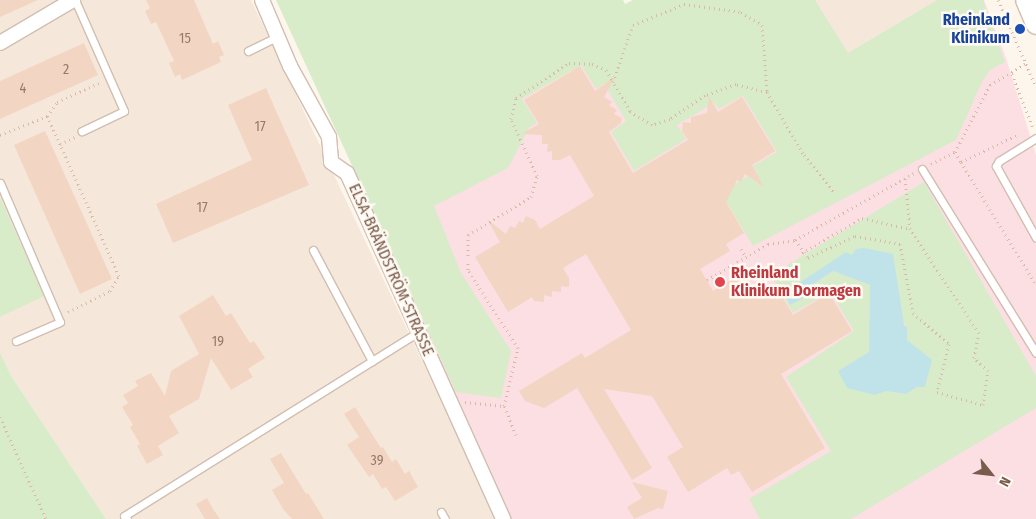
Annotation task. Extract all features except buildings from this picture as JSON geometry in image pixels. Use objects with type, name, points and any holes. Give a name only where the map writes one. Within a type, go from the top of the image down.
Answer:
[{"type":"street","points":[[0,43],[74,0]]},
{"type":"street","name":"ELSA-BRÄNDSTRÖM-STRASSE","points":[[262,0],[277,36],[329,137],[331,162],[347,173],[503,519]]},
{"type":"lane","points":[[74,0],[124,112],[82,131]]},
{"type":"lane","points":[[248,51],[277,36]]},
{"type":"lane","points":[[1035,139],[999,161],[996,166],[1036,238]]},
{"type":"lane","points":[[922,169],[1036,353]]},
{"type":"lane","points":[[0,183],[60,322],[16,341]]},
{"type":"lane","points":[[313,250],[372,362]]},
{"type":"lane","points":[[127,519],[124,516],[419,332]]},
{"type":"lane","points":[[441,512],[445,519]]},
{"type":"path","points":[[998,0],[1036,87]]},
{"type":"path","points":[[613,82],[633,25],[684,4],[741,12],[762,25],[767,92],[804,155],[834,193]]},
{"type":"path","points":[[516,435],[504,406],[518,348],[468,270],[468,235],[531,197],[537,176],[511,119],[516,98],[569,63],[592,64],[606,70],[630,111],[652,125],[670,119],[705,95],[736,84],[767,92]]},
{"type":"path","points":[[707,280],[768,244],[795,240],[904,178],[955,152],[990,85],[1012,74],[1025,64]]},
{"type":"path","points":[[1012,74],[1033,127],[1035,139]]},
{"type":"path","points":[[0,135],[47,116],[57,102],[109,78]]},
{"type":"path","points":[[47,116],[119,276],[110,291],[58,317]]},
{"type":"path","points":[[961,162],[1033,127]]},
{"type":"path","points":[[60,144],[82,131]]},
{"type":"path","points":[[955,152],[1036,285]]},
{"type":"path","points":[[795,240],[802,254],[808,258],[855,236],[900,244],[912,313],[949,344],[936,392],[983,405],[988,372],[974,358],[979,333],[910,229],[904,178]]},
{"type":"path","points":[[802,254],[862,218],[910,229]]},
{"type":"path","points":[[741,249],[746,257]]},
{"type":"path","points":[[450,401],[504,406]]},
{"type":"path","points":[[0,417],[46,519]]},
{"type":"shaded area","points":[[0,0],[251,0],[497,519],[106,519],[10,374],[0,352]]},
{"type":"shaded area","name":"Rheinland Klinikum Dormagen","points":[[633,0],[815,0],[848,53],[937,0],[984,0],[1006,58],[1036,155],[1036,519],[508,519],[353,169]]},
{"type":"shaded area","points":[[815,0],[937,0],[848,53]]},
{"type":"green space","points":[[276,0],[623,0],[625,4],[633,0],[815,0],[848,53],[937,0],[983,0],[1005,62],[990,70],[982,82],[956,140],[753,246],[721,193],[756,171],[753,166],[777,152],[743,96],[719,109],[714,103],[677,125],[686,139],[634,171],[611,132],[626,121],[604,84],[596,89],[581,65],[522,99],[537,123],[529,128],[508,168],[434,206],[461,273],[511,351],[501,398],[456,392]]},
{"type":"green space","points":[[924,182],[1036,376],[1036,408],[851,519],[760,519],[749,499],[831,451],[786,377],[854,331],[830,292],[793,313],[771,275]],"holes":[[[855,253],[907,327],[907,340],[917,387],[906,394],[886,391],[875,395],[838,371],[869,352],[870,285],[833,271],[803,291]]]},
{"type":"green space","points":[[0,197],[44,296],[0,317]]},
{"type":"green space","points":[[0,352],[10,374],[106,519],[0,519]]},
{"type":"water","points":[[864,248],[893,254],[904,325],[907,327],[907,340],[932,360],[925,387],[917,387],[906,394],[886,391],[875,395],[847,388],[838,371],[869,352],[870,285],[833,271],[803,291],[803,298],[790,305],[784,293],[846,252],[852,255],[856,249]]},
{"type":"place","name":"Rheinland Klinikum","points":[[1020,29]]},
{"type":"place","name":"Rheinland Klinikum Dormagen","points":[[720,282]]}]
